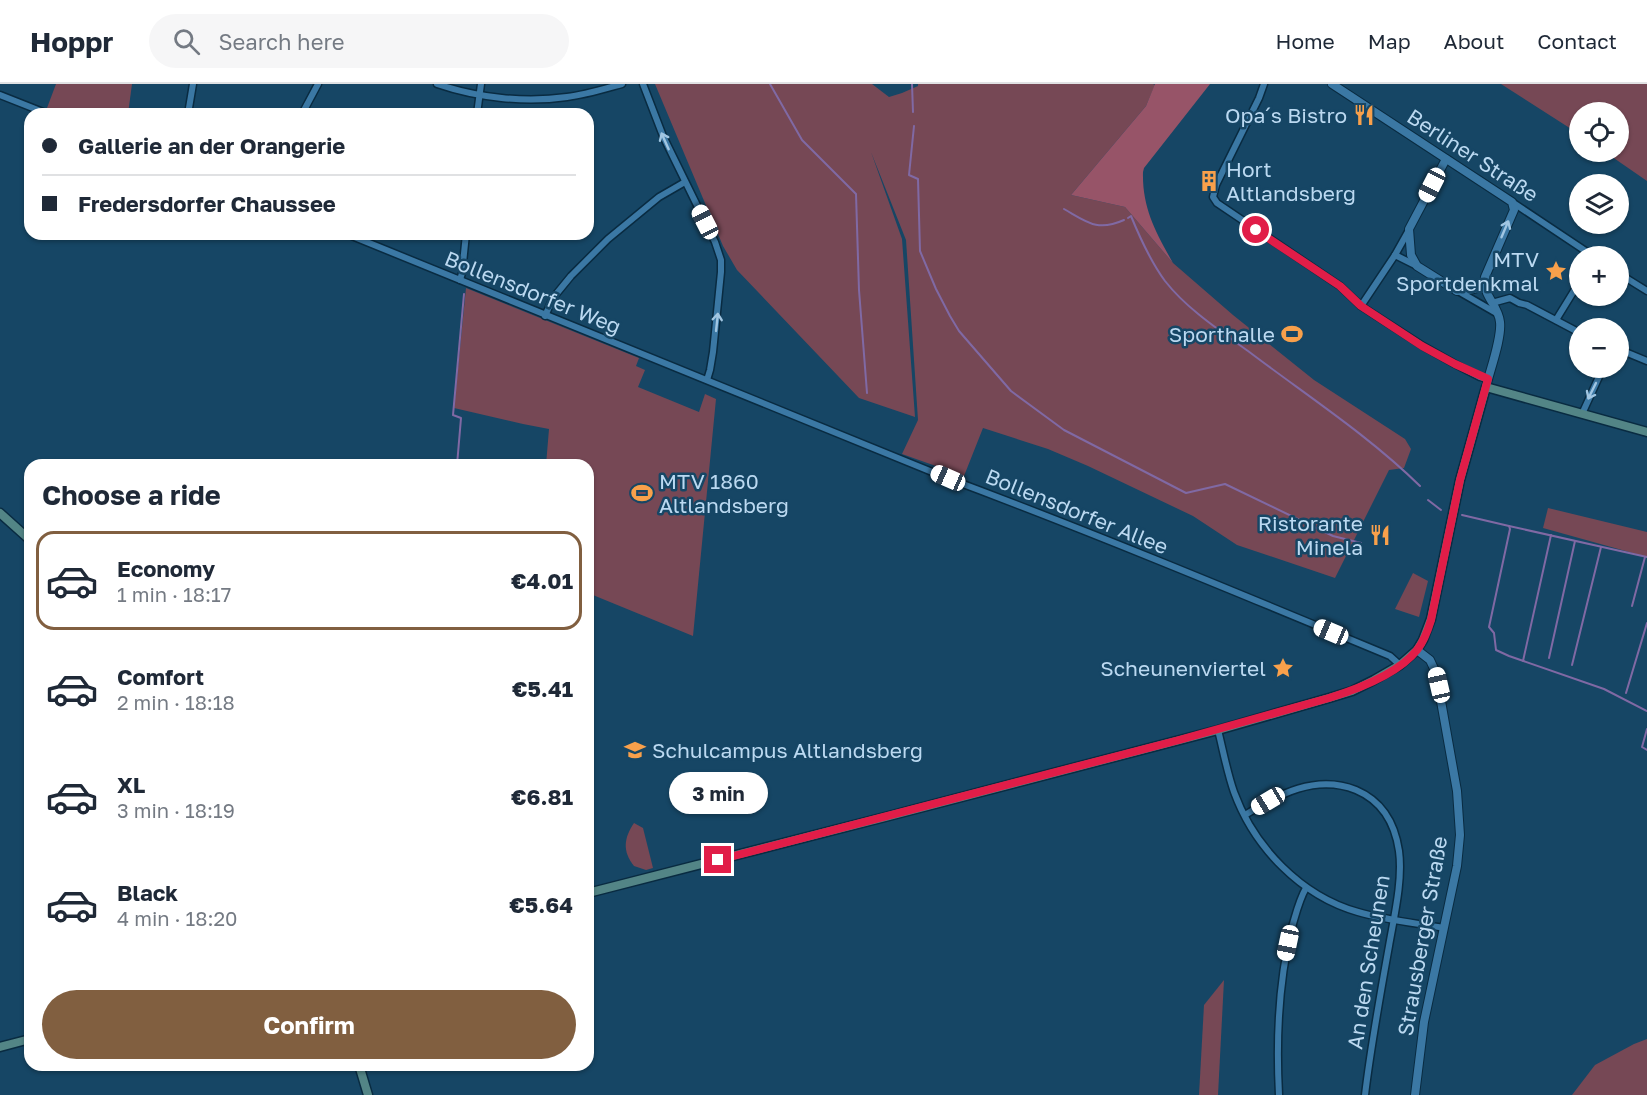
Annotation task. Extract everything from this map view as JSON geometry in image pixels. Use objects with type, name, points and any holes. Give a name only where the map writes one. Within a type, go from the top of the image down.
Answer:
[{"type":"main road","points":[[594,891],[1218,730],[1352,691],[1400,665],[1417,650],[1423,640],[1431,620],[1460,480],[1487,383],[1582,414],[1647,432]]},
{"type":"main road","points":[[0,513],[24,535]]},
{"type":"main road","points":[[0,1047],[24,1041]]},
{"type":"main road","points":[[361,1071],[368,1095]]},
{"type":"street","points":[[189,108],[193,84]]},
{"type":"street","points":[[305,108],[318,84]]},
{"type":"street","points":[[437,84],[479,94],[525,99],[567,98],[622,84]]},
{"type":"street","points":[[478,108],[481,84]]},
{"type":"street","points":[[644,84],[660,129],[715,242],[721,261],[711,370],[707,380]]},
{"type":"street","points":[[1264,84],[1216,184],[1213,197],[1217,203],[1340,286],[1361,306],[1422,346],[1487,383],[1500,334],[1500,323],[1484,286],[1485,277],[1514,210],[1512,202]]},
{"type":"street","name":"Berliner Straße","points":[[1332,84],[1578,246]]},
{"type":"street","points":[[0,95],[33,108]]},
{"type":"street","points":[[1361,306],[1395,255],[1446,159]]},
{"type":"street","points":[[545,315],[553,298],[571,276],[608,239],[659,198],[685,182]]},
{"type":"street","points":[[1409,229],[1412,255],[1417,267]]},
{"type":"street","name":"Bollensdorfer Weg","points":[[361,240],[707,380]]},
{"type":"street","points":[[460,280],[464,240]]},
{"type":"street","points":[[1395,255],[1498,314]]},
{"type":"street","points":[[1629,280],[1647,291]]},
{"type":"street","points":[[1457,291],[1484,286]]},
{"type":"street","points":[[1492,303],[1510,298],[1527,304],[1569,327]]},
{"type":"street","points":[[1556,320],[1569,299]]},
{"type":"street","points":[[1629,354],[1647,360]]},
{"type":"street","points":[[1582,414],[1598,378]]},
{"type":"street","name":"Bollensdorfer Allee","points":[[707,380],[1253,599],[1390,656],[1400,665]]},
{"type":"street","name":"Strausberger Straße","points":[[1415,1095],[1424,1022],[1459,851],[1457,791],[1436,673],[1430,660],[1417,650]]},
{"type":"street","points":[[1218,730],[1233,790],[1245,815],[1276,861],[1306,888],[1352,910],[1444,928]]},
{"type":"street","name":"An den Scheunen","points":[[1245,815],[1279,795],[1298,788],[1337,785],[1351,788],[1370,797],[1392,824],[1399,849],[1400,871],[1365,1095]]},
{"type":"street","points":[[1279,1095],[1277,1034],[1281,982],[1295,915],[1306,888]]},
{"type":"shaded area","points":[[56,84],[132,84],[129,108],[47,108]]},
{"type":"shaded area","points":[[655,84],[872,84],[889,97],[918,86],[918,84],[1155,85],[1146,106],[1071,195],[1125,207],[1173,263],[1233,315],[1314,380],[1405,439],[1411,449],[1404,468],[1389,470],[1335,578],[1237,545],[1193,516],[1088,466],[1048,449],[983,428],[964,476],[902,454],[918,420],[906,240],[871,152],[902,239],[915,417],[859,398],[737,270],[723,246]]},
{"type":"shaded area","points":[[1155,84],[1210,84],[1143,172],[1148,209],[1156,231],[1173,263],[1125,207],[1071,195],[1146,106]]},
{"type":"shaded area","points":[[1501,84],[1647,84],[1647,181],[1619,162],[1629,162],[1629,102],[1569,102],[1569,128]]},
{"type":"shaded area","points":[[466,288],[639,358],[636,366],[645,370],[638,387],[699,412],[705,394],[716,399],[693,636],[594,595],[594,459],[546,459],[549,429],[454,408]]},
{"type":"shaded area","points":[[1548,508],[1647,532],[1647,557],[1543,528]]},
{"type":"shaded area","points":[[1413,573],[1428,581],[1419,617],[1395,609]]},
{"type":"shaded area","points":[[634,823],[643,828],[653,868],[646,870],[634,866],[630,860],[626,850],[626,839]]},
{"type":"shaded area","points":[[1224,980],[1218,1095],[1199,1095],[1204,1005]]},
{"type":"shaded area","points":[[1647,1039],[1647,1095],[1572,1095],[1595,1065]]},
{"type":"waterway","points":[[770,84],[802,140],[856,194],[859,290],[867,393]]},
{"type":"waterway","points":[[912,84],[913,112]]},
{"type":"waterway","points":[[914,126],[909,175],[918,179],[920,251],[936,289],[959,331],[1011,391],[1064,430],[1186,493],[1225,484],[1333,536],[1361,543]]},
{"type":"waterway","points":[[1064,209],[1092,224],[1115,224],[1124,220]]},
{"type":"waterway","points":[[1128,218],[1131,216],[1160,274],[1183,301],[1358,432],[1420,486]]},
{"type":"waterway","points":[[458,459],[461,418],[453,415],[464,294]]},
{"type":"waterway","points":[[1428,500],[1441,510]]},
{"type":"waterway","points":[[1462,515],[1509,526],[1510,529],[1489,627],[1494,633],[1496,650],[1604,689],[1647,711]]},
{"type":"waterway","points":[[1509,526],[1647,557]]},
{"type":"waterway","points":[[1523,661],[1551,535]]},
{"type":"waterway","points":[[1549,658],[1575,541]]},
{"type":"waterway","points":[[1572,665],[1601,547]]},
{"type":"waterway","points":[[1632,606],[1645,557]]},
{"type":"waterway","points":[[1626,693],[1647,623]]},
{"type":"waterway","points":[[1647,729],[1642,747],[1647,750]]},
{"type":"place","name":"Opa´s Bistro","points":[[1364,115]]},
{"type":"place","name":"Hort Altlandsberg","points":[[1209,181]]},
{"type":"place","name":"MTV Sportdenkmal","points":[[1556,271]]},
{"type":"place","name":"Sporthalle","points":[[1292,334]]},
{"type":"place","name":"MTV 1860 Altlandsberg","points":[[642,493]]},
{"type":"place","name":"Ristorante Minela","points":[[1380,535]]},
{"type":"place","name":"Scheunenviertel","points":[[1283,668]]},
{"type":"place","name":"Schulcampus Altlandsberg","points":[[635,750]]},
{"type":"route","points":[[718,860],[1179,740],[1329,698],[1374,681],[1400,665],[1417,650],[1431,620],[1460,480],[1488,379],[1422,346],[1361,306],[1340,286],[1256,230]]}]
